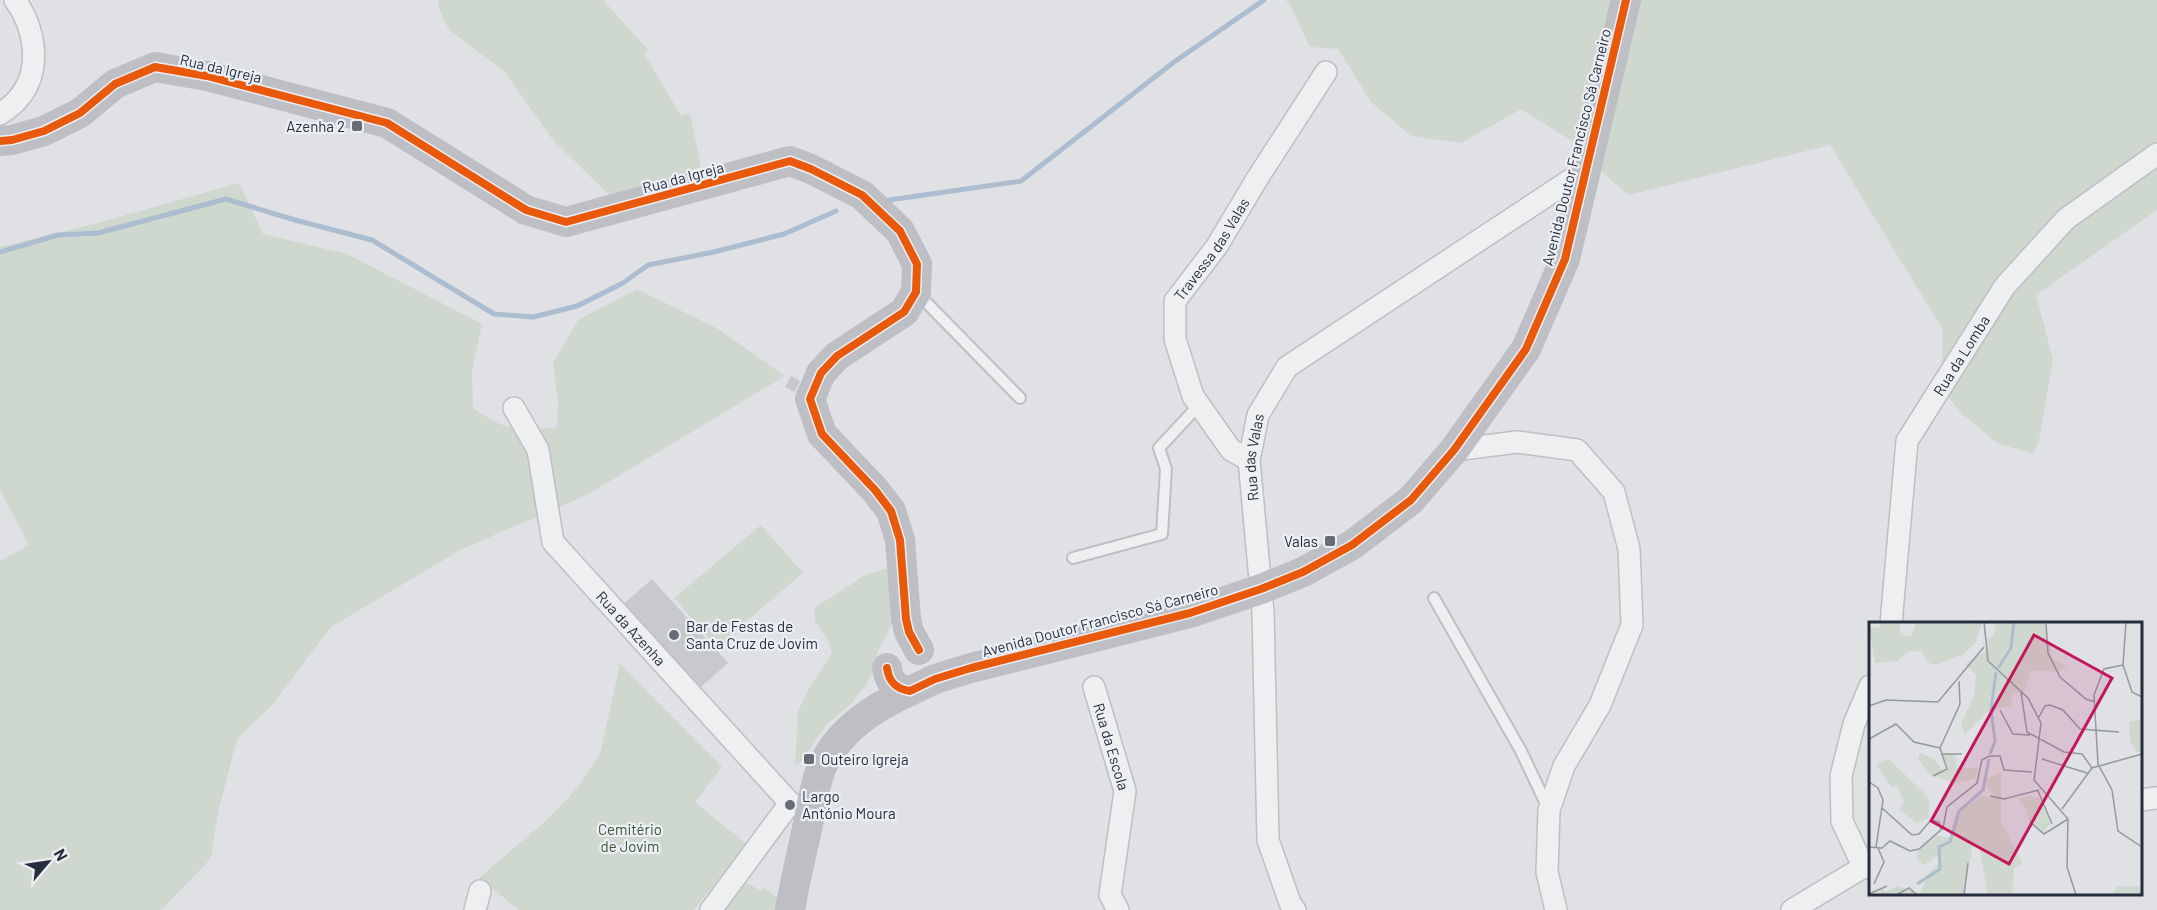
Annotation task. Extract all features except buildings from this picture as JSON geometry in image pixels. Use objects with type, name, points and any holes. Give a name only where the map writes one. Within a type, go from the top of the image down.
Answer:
[{"type":"street","points":[[0,114],[18,100],[26,88],[34,60],[31,30],[15,0]]},
{"type":"street","name":"Avenida Doutor Francisco Sá Carneiro","points":[[910,668],[946,671],[971,668],[1190,613],[1304,572],[1352,545],[1411,500],[1454,450],[1526,349],[1565,260],[1626,0]]},
{"type":"street","name":"Rua da Igreja","points":[[0,141],[44,131],[80,113],[115,84],[155,67],[207,76],[387,123],[526,210],[566,222],[790,161],[862,195],[900,231],[917,264],[915,292]]},
{"type":"street","name":"Travessa das Valas","points":[[1249,460],[1231,450],[1193,396],[1174,339],[1175,301],[1216,246],[1326,72]]},
{"type":"street","name":"Rua da Lomba","points":[[1891,622],[1908,441],[2005,286],[2066,219],[2157,154]]},
{"type":"street","name":"Rua das Valas","points":[[1295,910],[1290,903],[1269,840],[1261,589],[1249,460],[1258,415],[1287,368],[1587,169]]},
{"type":"street","points":[[711,910],[800,807],[828,757],[849,730],[885,702],[910,668],[902,631],[904,604],[900,540],[891,511],[875,490],[822,434],[810,399],[821,374],[837,356],[904,312],[915,292]]},
{"type":"street","name":"Rua da Azenha","points":[[514,408],[538,450],[554,542],[800,807]]},
{"type":"street","points":[[1454,450],[1517,442],[1577,450],[1614,492],[1629,549],[1632,625],[1600,705],[1564,766],[1549,810],[1547,872],[1556,910]]},
{"type":"street","name":"Rua da Escola","points":[[1094,687],[1125,791],[1110,895],[1118,910]]},
{"type":"street","points":[[1792,910],[1867,866],[1842,821],[1841,776],[1854,724],[1869,688]]},
{"type":"street","points":[[2142,800],[2157,798]]},
{"type":"street","points":[[789,910],[800,807]]},
{"type":"lane","points":[[915,292],[1020,398]]},
{"type":"lane","points":[[1073,558],[1162,534],[1166,469],[1159,448],[1199,405]]},
{"type":"lane","points":[[1434,598],[1521,751],[1549,810]]},
{"type":"green space","points":[[438,0],[603,0],[648,50],[644,53],[681,116],[690,113],[701,167],[612,198],[552,139],[505,72],[449,30],[438,7]]},
{"type":"green space","points":[[1285,0],[2157,0],[2157,210],[2036,295],[2053,359],[2039,440],[2033,454],[1997,443],[1961,413],[1941,388],[1943,330],[1830,145],[1629,195],[1606,176],[1572,141],[1521,109],[1461,143],[1411,136],[1371,102],[1338,49],[1310,47],[1289,3]]},
{"type":"green space","points":[[239,183],[263,234],[347,254],[482,324],[472,371],[473,408],[504,426],[522,429],[557,427],[558,401],[553,363],[578,320],[637,289],[718,329],[785,376],[587,495],[462,549],[331,627],[272,705],[237,739],[218,813],[211,856],[161,910],[0,910],[0,561],[29,545],[0,490],[0,247],[105,221]]},
{"type":"green space","points":[[761,525],[803,573],[716,647],[674,598]]},
{"type":"green space","points":[[889,568],[894,619],[877,654],[875,667],[867,684],[850,705],[826,725],[801,762],[795,765],[798,711],[809,688],[832,653],[828,640],[815,622],[814,608],[867,574]]},
{"type":"green space","name":"Cemitério de Jovim","points":[[620,664],[722,767],[695,802],[746,844],[694,910],[519,910],[479,878],[550,817],[578,787],[600,754]]},
{"type":"green space","points":[[746,882],[761,891],[764,888],[783,901],[781,910],[726,910]]},
{"type":"waterway","points":[[889,200],[1021,181],[1174,62],[1264,0]]},
{"type":"waterway","points":[[0,252],[58,235],[98,233],[226,199],[372,240],[494,314],[533,317],[577,306],[623,283],[648,265],[714,252],[784,234],[836,211]]},
{"type":"cycle path","points":[[887,668],[894,684],[910,691],[935,679],[971,668],[1190,613],[1303,572],[1352,545],[1411,500],[1454,450],[1526,349],[1565,259],[1626,0]]},
{"type":"cycle path","points":[[0,141],[44,131],[80,113],[115,84],[155,67],[207,76],[387,123],[526,210],[566,222],[790,161],[862,195],[900,231],[917,264],[916,292],[904,312],[837,356],[821,373],[810,399],[822,434],[875,490],[891,511],[900,540],[906,619],[909,632],[919,650]]},
{"type":"place","name":"Azenha 2","points":[[357,126]]},
{"type":"place","name":"Valas","points":[[1330,541]]},
{"type":"place","name":"Bar de Festas de Santa Cruz de Jovim","points":[[674,635]]},
{"type":"place","name":"Outeiro Igreja","points":[[809,759]]},
{"type":"place","name":"Largo António Moura","points":[[790,805]]}]
